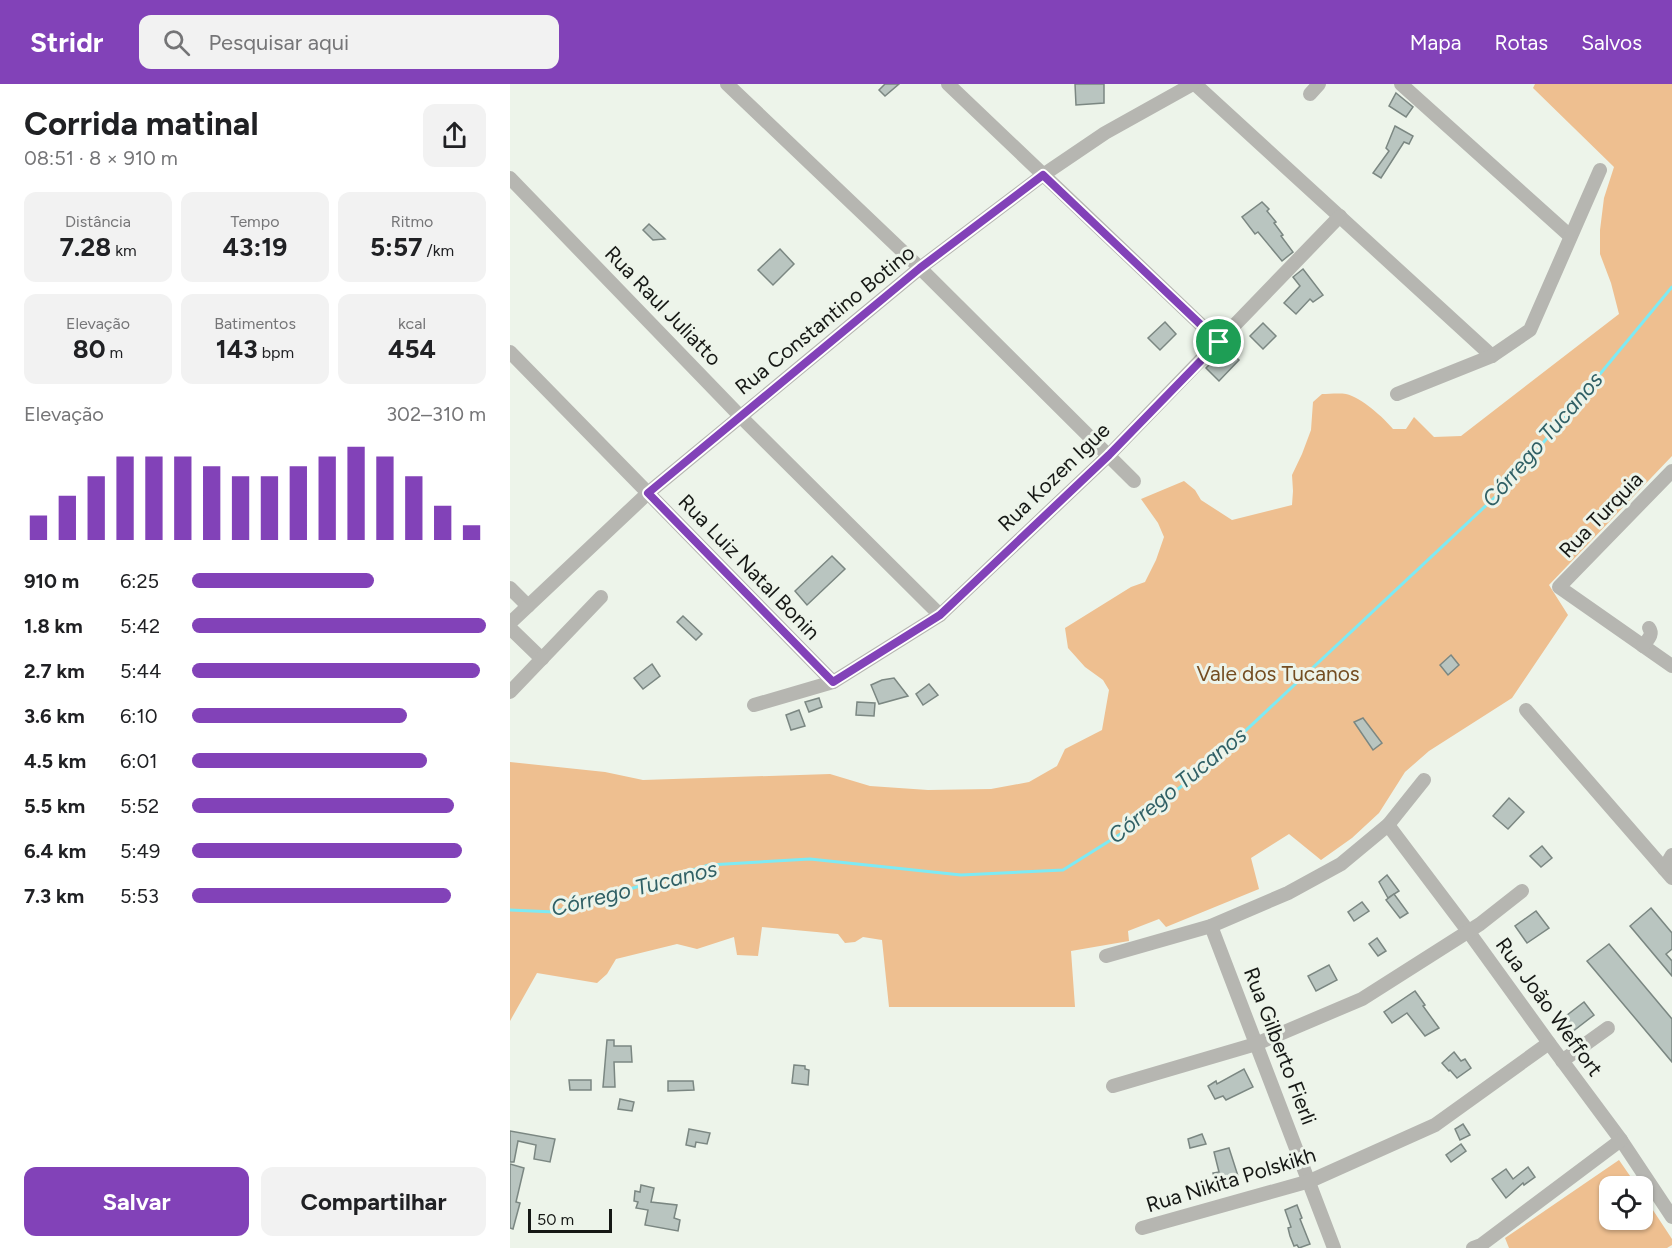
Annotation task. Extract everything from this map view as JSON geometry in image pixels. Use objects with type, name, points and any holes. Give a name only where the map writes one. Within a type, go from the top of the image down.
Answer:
[{"type":"street","points":[[727,84],[920,268],[1134,481]]},
{"type":"street","points":[[948,84],[1219,342]]},
{"type":"street","points":[[1194,84],[1492,356]]},
{"type":"street","name":"Rua Constantino Botino","points":[[510,623],[648,493],[920,268],[1043,175],[1105,133],[1194,84]]},
{"type":"street","points":[[1401,84],[1570,236]]},
{"type":"street","points":[[1397,394],[1492,356],[1530,330],[1600,170]]},
{"type":"street","name":"Rua Raul Juliatto","points":[[510,178],[740,416],[940,615]]},
{"type":"street","name":"Rua Kozen Igue","points":[[754,705],[833,682],[940,615],[1109,455],[1340,216]]},
{"type":"street","name":"Rua Luiz Natal Bonin","points":[[510,351],[833,682]]},
{"type":"street","name":"Rua Turquia","points":[[1643,646],[1559,587],[1672,471]]},
{"type":"street","points":[[510,588],[528,606]]},
{"type":"street","points":[[510,692],[602,597]]},
{"type":"street","points":[[510,628],[542,659]]},
{"type":"street","points":[[1649,628],[1651,635],[1643,646],[1672,666]]},
{"type":"street","points":[[1526,710],[1668,874]]},
{"type":"street","points":[[1106,956],[1211,926],[1288,893],[1341,864],[1388,825],[1424,780]]},
{"type":"street","name":"Rua João Weffort","points":[[1388,825],[1621,1140],[1672,1217]]},
{"type":"street","points":[[1668,874],[1672,855]]},
{"type":"street","points":[[1113,1086],[1256,1044],[1362,999],[1468,931],[1522,891]]},
{"type":"street","name":"Rua Gilberto Fierli","points":[[1211,926],[1334,1248]]},
{"type":"street","points":[[1562,1061],[1608,1028]]},
{"type":"street","name":"Rua Nikita Polskikh","points":[[1142,1228],[1310,1181],[1434,1125],[1548,1043]]},
{"type":"street","points":[[1473,1248],[1481,1245],[1621,1140]]},
{"type":"green space","name":"Vale dos Tucanos","points":[[1535,84],[1672,84],[1672,456],[1549,585],[1568,615],[1512,698],[1429,751],[1405,772],[1379,813],[1352,838],[1321,860],[1289,834],[1251,858],[1259,889],[1166,927],[1159,919],[1128,931],[1129,941],[1071,951],[1075,1007],[889,1007],[882,940],[863,937],[855,942],[845,943],[838,934],[762,927],[758,956],[737,955],[734,937],[697,949],[677,944],[616,959],[607,974],[597,983],[537,973],[510,1021],[510,762],[605,772],[643,780],[830,774],[870,786],[928,790],[991,789],[1029,782],[1057,766],[1065,749],[1102,730],[1109,690],[1103,680],[1085,667],[1068,648],[1065,628],[1131,587],[1145,582],[1164,537],[1158,523],[1141,499],[1184,481],[1195,490],[1201,500],[1232,520],[1292,505],[1292,475],[1311,430],[1313,402],[1322,394],[1352,396],[1372,408],[1393,429],[1406,429],[1414,417],[1434,437],[1461,436],[1619,314],[1600,254],[1604,198],[1614,167],[1533,88]]},
{"type":"green space","points":[[1619,1160],[1630,1176],[1599,1176],[1599,1230],[1653,1230],[1653,1210],[1672,1239],[1672,1245],[1667,1248],[1509,1248],[1505,1238]]},
{"type":"building","points":[[885,84],[899,84],[885,96],[879,90]]},
{"type":"building","points":[[1075,84],[1104,84],[1104,103],[1076,105]]},
{"type":"building","points":[[1396,93],[1413,107],[1406,117],[1389,106]]},
{"type":"building","points":[[1395,126],[1413,136],[1409,144],[1404,142],[1381,178],[1373,173],[1389,151],[1386,148]]},
{"type":"building","points":[[1262,202],[1269,209],[1267,211],[1293,252],[1282,261],[1258,232],[1255,234],[1242,217]]},
{"type":"building","points":[[649,224],[665,239],[653,240],[643,230]]},
{"type":"building","points":[[780,249],[794,264],[773,285],[758,270]]},
{"type":"building","points":[[1303,269],[1323,295],[1313,302],[1310,299],[1296,314],[1284,303],[1300,286],[1293,277]]},
{"type":"building","points":[[1165,322],[1176,334],[1160,350],[1148,338]]},
{"type":"building","points":[[1263,323],[1276,336],[1263,349],[1250,336]]},
{"type":"building","points":[[1226,348],[1239,360],[1219,381],[1206,368]]},
{"type":"building","points":[[832,556],[845,569],[807,605],[795,591]]},
{"type":"building","points":[[683,616],[702,634],[696,640],[677,622]]},
{"type":"building","points":[[1451,655],[1459,665],[1448,675],[1440,665]]},
{"type":"building","points":[[652,664],[660,676],[643,689],[634,678]]},
{"type":"building","points":[[894,678],[908,696],[879,704],[871,685]]},
{"type":"building","points":[[929,684],[938,695],[923,705],[916,694]]},
{"type":"building","points":[[819,698],[822,707],[809,712],[805,702]]},
{"type":"building","points":[[857,702],[875,703],[874,716],[856,715]]},
{"type":"building","points":[[799,710],[805,726],[791,730],[786,715]]},
{"type":"building","points":[[1363,718],[1382,743],[1373,750],[1354,722]]},
{"type":"building","points":[[1509,798],[1524,812],[1508,829],[1493,816]]},
{"type":"building","points":[[1542,846],[1552,858],[1541,867],[1530,856]]},
{"type":"building","points":[[1387,875],[1399,891],[1388,898],[1379,882]]},
{"type":"building","points":[[1394,894],[1408,913],[1400,918],[1386,900]]},
{"type":"building","points":[[1362,902],[1369,911],[1354,921],[1348,912]]},
{"type":"building","points":[[1651,908],[1672,933],[1672,949],[1666,954],[1672,961],[1672,976],[1630,926]]},
{"type":"building","points":[[1536,911],[1549,928],[1527,943],[1515,926]]},
{"type":"building","points":[[1377,938],[1386,951],[1378,956],[1369,944]]},
{"type":"building","points":[[1609,944],[1672,1019],[1672,1062],[1587,961]]},
{"type":"building","points":[[1329,965],[1337,980],[1316,991],[1308,976]]},
{"type":"building","points":[[1415,991],[1439,1028],[1425,1036],[1407,1013],[1392,1023],[1384,1012]]},
{"type":"building","points":[[1584,1002],[1594,1015],[1572,1032],[1562,1019]]},
{"type":"building","points":[[607,1040],[614,1040],[614,1046],[631,1046],[632,1062],[614,1062],[615,1087],[603,1087]]},
{"type":"building","points":[[1454,1052],[1461,1061],[1465,1059],[1471,1068],[1457,1078],[1442,1063]]},
{"type":"building","points":[[794,1065],[805,1066],[805,1069],[809,1070],[808,1085],[792,1083]]},
{"type":"building","points":[[1244,1069],[1253,1087],[1226,1100],[1223,1096],[1215,1099],[1208,1086],[1216,1081],[1217,1084]]},
{"type":"building","points":[[569,1080],[591,1080],[591,1090],[570,1090]]},
{"type":"building","points":[[668,1081],[693,1081],[694,1090],[668,1091]]},
{"type":"building","points":[[620,1099],[634,1102],[632,1111],[618,1109]]},
{"type":"building","points":[[1463,1124],[1470,1135],[1460,1140],[1455,1129]]},
{"type":"building","points":[[689,1129],[710,1133],[707,1144],[696,1142],[695,1147],[686,1145]]},
{"type":"building","points":[[510,1131],[555,1139],[550,1162],[534,1159],[536,1145],[518,1141],[514,1162],[510,1162]]},
{"type":"building","points":[[1202,1134],[1206,1144],[1190,1148],[1188,1139]]},
{"type":"building","points":[[1461,1144],[1466,1151],[1451,1162],[1446,1155]]},
{"type":"building","points":[[1229,1148],[1238,1176],[1216,1182],[1213,1173],[1219,1172],[1214,1152]]},
{"type":"building","points":[[510,1164],[524,1168],[516,1202],[520,1203],[513,1229],[510,1228]]},
{"type":"building","points":[[1528,1167],[1535,1177],[1524,1185],[1523,1183],[1506,1198],[1492,1179],[1506,1169],[1513,1179]]},
{"type":"building","points":[[641,1185],[654,1188],[651,1202],[677,1205],[674,1218],[680,1220],[678,1231],[645,1225],[648,1210],[636,1208],[638,1202],[634,1201],[635,1191],[640,1192]]},
{"type":"building","points":[[1297,1205],[1310,1244],[1299,1248],[1297,1245],[1294,1246],[1290,1236],[1288,1228],[1291,1227],[1285,1210]]},
{"type":"waterway","name":"Córrego Tucanos","points":[[510,910],[554,912],[709,865],[810,859],[961,875],[1063,870],[1122,833],[1211,763],[1509,484],[1672,287]]},
{"type":"route","points":[[1043,175],[1219,342],[1109,455],[940,615],[833,682],[648,493],[920,268],[1043,175]]}]
